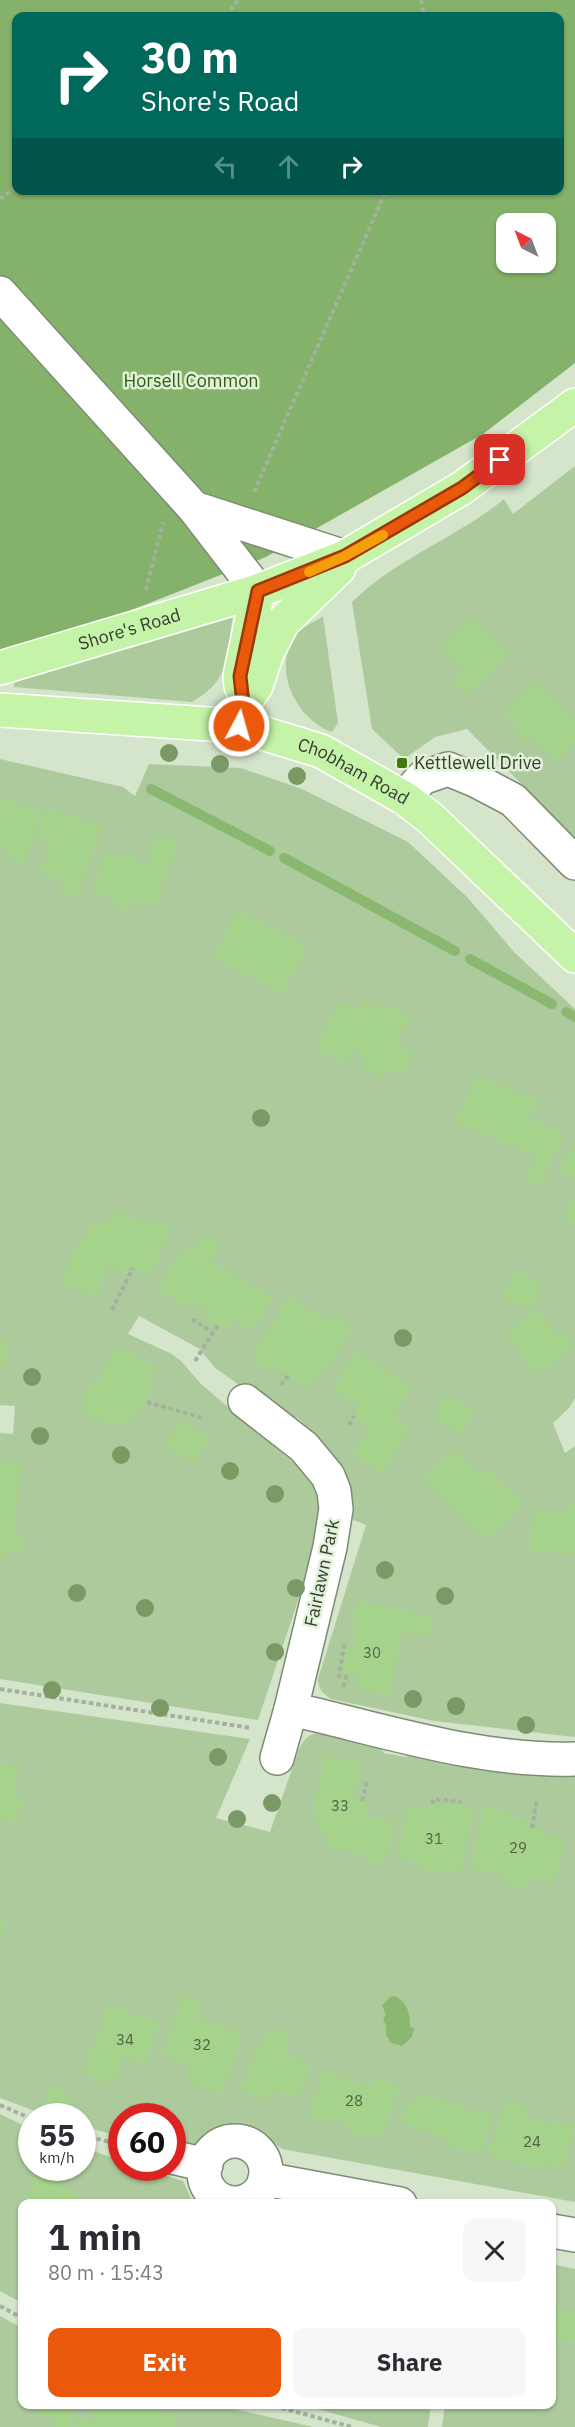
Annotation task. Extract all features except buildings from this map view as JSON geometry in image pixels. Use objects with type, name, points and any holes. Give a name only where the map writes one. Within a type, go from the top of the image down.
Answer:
[{"type":"main road","name":"Shore's Road","points":[[0,668],[258,591],[345,556],[462,488],[575,405]]},
{"type":"main road","name":"Shore's Road","points":[[241,715],[256,686],[267,653],[283,622],[339,568],[345,556]]},
{"type":"main road","points":[[241,715],[240,676],[258,591]]},
{"type":"main road","name":"Chobham Road","points":[[0,710],[241,715],[321,751],[404,798],[429,817],[486,869],[575,956]]},
{"type":"street","points":[[0,293],[194,508],[258,591]]},
{"type":"street","points":[[194,508],[345,556]]},
{"type":"street","points":[[404,798],[422,778],[448,769],[513,800],[575,863]]},
{"type":"street","name":"Fairlawn Park","points":[[245,1401],[304,1447],[328,1476],[334,1491],[336,1509],[330,1547],[284,1734]]},
{"type":"street","points":[[284,1734],[548,1760],[575,1759]]},
{"type":"street","points":[[221,2199],[207,2184],[204,2175],[206,2159],[212,2150],[235,2140],[249,2144],[258,2151],[264,2161],[265,2180],[260,2190],[248,2199]]},
{"type":"street","points":[[186,2160],[206,2165]]},
{"type":"street","points":[[265,2180],[372,2199]]},
{"type":"street","points":[[556,2232],[575,2235]]},
{"type":"path","points":[[241,523],[384,195]]},
{"type":"path","points":[[146,590],[172,484]]},
{"type":"path","points":[[112,1310],[133,1268]]},
{"type":"path","points":[[192,1319],[213,1333]]},
{"type":"path","points":[[195,1361],[218,1324]]},
{"type":"path","points":[[147,1402],[203,1418]]},
{"type":"path","points":[[349,1425],[354,1416]]},
{"type":"path","points":[[341,1696],[346,1677],[339,1676],[346,1636]]},
{"type":"path","points":[[0,1689],[284,1734]]},
{"type":"path","points":[[362,1801],[367,1781]]},
{"type":"path","points":[[432,1803],[434,1798],[462,1802]]},
{"type":"path","points":[[532,1828],[537,1799]]},
{"type":"path","points":[[0,2105],[18,2113]]},
{"type":"path","points":[[0,2306],[18,2316]]},
{"type":"path","points":[[285,2409],[352,2427]]},
{"type":"shaded area","points":[[575,466],[575,838],[467,729],[435,737],[404,759],[372,729],[352,602],[388,573],[466,526],[504,499],[513,514]]},
{"type":"shaded area","points":[[233,615],[225,666],[221,675],[214,685],[192,702],[14,687],[15,679]]},
{"type":"shaded area","points":[[323,616],[338,723],[332,732],[308,716],[298,704],[287,677],[286,662],[289,648],[296,635]]},
{"type":"shaded area","points":[[0,759],[123,787],[135,796],[149,764],[241,768],[302,789],[408,842],[468,898],[514,952],[575,1009],[575,1398],[569,1408],[553,1423],[565,1453],[575,1446],[575,1737],[434,1721],[331,1699],[323,1693],[318,1679],[366,1525],[349,1518],[316,1436],[297,1417],[290,1420],[215,1368],[200,1349],[139,1316],[128,1334],[172,1354],[181,1361],[201,1384],[301,1469],[324,1498],[319,1538],[258,1720],[0,1679],[0,1433],[13,1434],[15,1406],[0,1405]]},
{"type":"shaded area","points":[[0,1703],[250,1739],[216,1818],[270,1832],[299,1749],[307,1738],[317,1733],[345,1737],[380,1747],[384,1753],[406,1757],[409,1754],[575,1771],[575,2202],[282,2149],[260,2133],[239,2126],[219,2130],[196,2146],[186,2143],[186,2103],[108,2103],[108,2133],[96,2130],[96,2103],[18,2105],[0,2098]]},
{"type":"shaded area","points":[[395,1996],[405,2005],[409,2013],[410,2027],[414,2028],[412,2037],[402,2046],[391,2043],[386,2035],[383,2018],[386,2015],[382,2005],[390,1997]]},
{"type":"shaded area","points":[[0,2114],[18,2123],[18,2181],[96,2181],[96,2152],[108,2156],[108,2181],[183,2181],[191,2199],[18,2199],[18,2301],[0,2291]]},
{"type":"shaded area","points":[[556,2265],[575,2269],[575,2427],[442,2427],[444,2409],[556,2409]]},
{"type":"shaded area","points":[[0,2316],[18,2326],[18,2409],[234,2409],[313,2427],[0,2427]]},
{"type":"shaded area","points":[[318,2409],[430,2409],[428,2427],[381,2427]]},
{"type":"green space","name":"Horsell Common","points":[[0,0],[575,0],[575,363],[483,434],[266,557],[96,624],[0,650]]},
{"type":"waterway","points":[[151,789],[270,851]]},
{"type":"waterway","points":[[284,858],[455,951]]},
{"type":"waterway","points":[[470,959],[552,1004]]},
{"type":"waterway","points":[[566,1012],[575,1017]]},
{"type":"slow traffic","points":[[309,572],[383,535]]},
{"type":"place","name":"Kettlewell Drive","points":[[402,763]]},
{"type":"route","points":[[239,726],[243,704],[240,676],[250,620],[258,591],[345,556],[375,540],[462,488],[500,460]]}]
